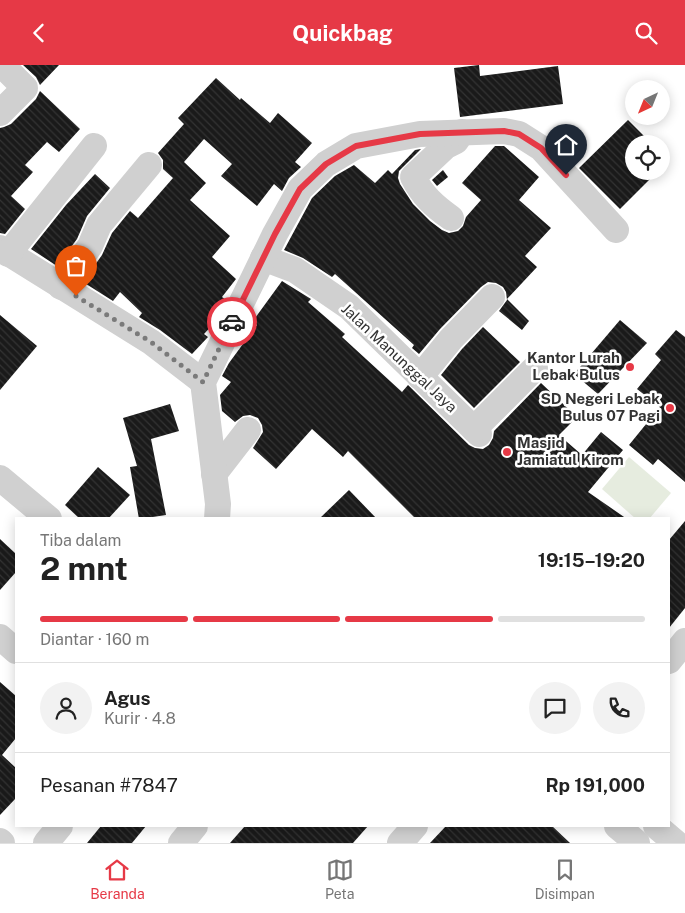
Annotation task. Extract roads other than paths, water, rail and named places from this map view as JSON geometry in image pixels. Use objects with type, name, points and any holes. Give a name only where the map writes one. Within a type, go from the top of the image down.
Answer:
[{"type":"street","points":[[0,113],[25,88],[2,65]]},
{"type":"street","points":[[451,217],[438,209],[420,191],[413,177],[446,146],[456,141],[462,131]]},
{"type":"street","points":[[217,517],[218,504],[203,382],[263,259],[300,189],[326,164],[356,146],[420,134],[504,131],[519,134],[541,148],[616,230]]},
{"type":"street","points":[[94,146],[4,251],[151,342],[203,382]]},
{"type":"street","points":[[61,287],[90,247],[99,225],[149,165]]},
{"type":"street","name":"Jalan Manunggal Jaya","points":[[263,259],[295,271],[349,307],[477,431],[535,368]]},
{"type":"street","points":[[420,377],[451,339],[492,297]]},
{"type":"street","points":[[214,474],[248,430]]},
{"type":"street","points":[[0,478],[48,517]]},
{"type":"street","points":[[0,637],[15,650]]},
{"type":"street","points":[[670,660],[685,641]]},
{"type":"street","points":[[46,843],[59,827]]},
{"type":"street","points":[[181,843],[194,827]]},
{"type":"street","points":[[400,843],[414,827]]},
{"type":"street","points":[[619,827],[636,843]]},
{"type":"street","points":[[657,827],[676,843]]},
{"type":"place","name":"Kantor Lurah Lebak Bulus","points":[[630,367]]},
{"type":"place","name":"SD Negeri Lebak Bulus 07 Pagi","points":[[670,408]]},
{"type":"place","name":"Masjid Jamiatul Kirom","points":[[507,452]]}]
